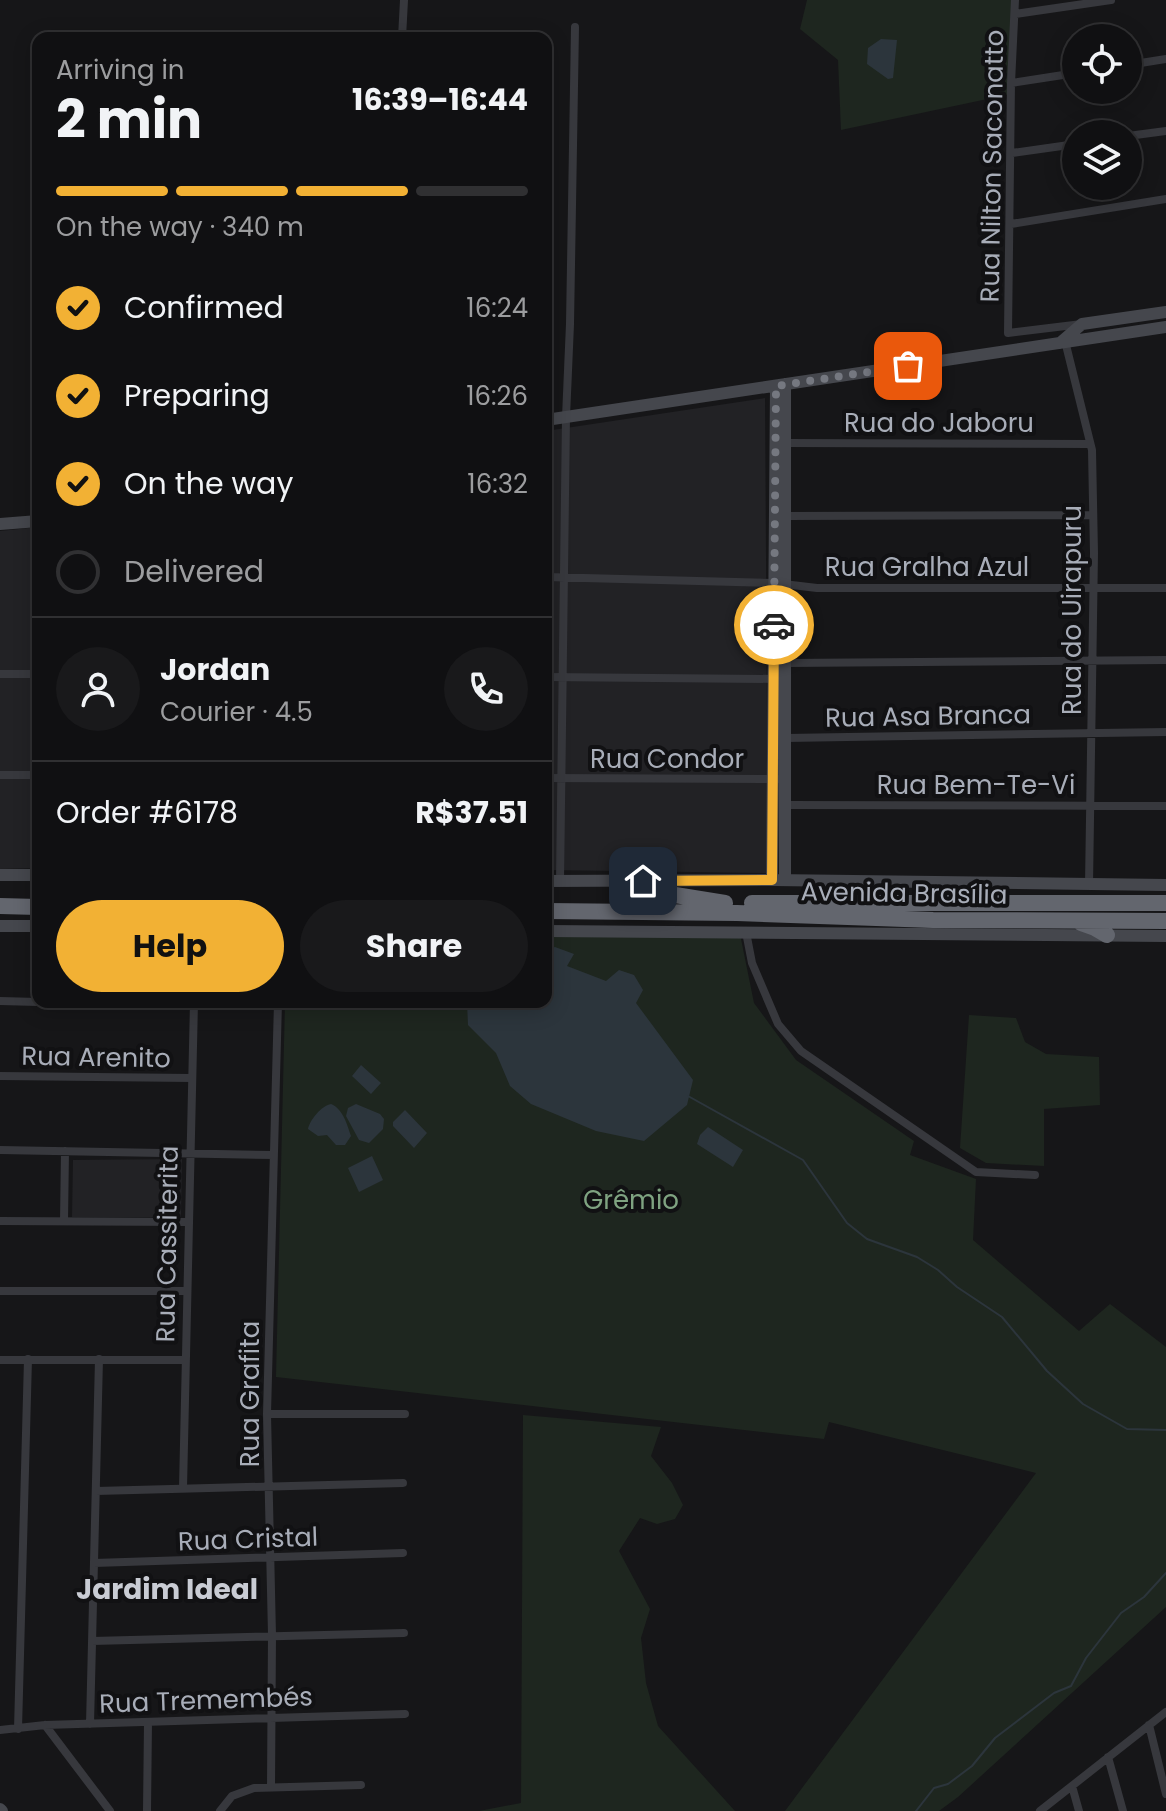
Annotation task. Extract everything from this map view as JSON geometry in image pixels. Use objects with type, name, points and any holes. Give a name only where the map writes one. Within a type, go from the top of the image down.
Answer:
[{"type":"highway","points":[[643,881],[669,894],[725,903]]},
{"type":"highway","points":[[0,896],[32,897]]},
{"type":"highway","name":"Avenida Brasília","points":[[552,902],[1166,903]]},
{"type":"highway","points":[[0,906],[32,907]]},
{"type":"highway","name":"Avenida Brasília","points":[[552,911],[737,913],[933,920],[1166,921]]},
{"type":"highway","points":[[1052,919],[1090,926],[1107,935]]},
{"type":"street","points":[[402,32],[404,0]]},
{"type":"street","name":"Rua Nilton Saconatto","points":[[1015,0],[1008,333],[1082,324]]},
{"type":"street","points":[[1015,14],[1111,0]]},
{"type":"street","points":[[560,881],[575,27]]},
{"type":"street","points":[[1142,63],[1166,59]]},
{"type":"street","points":[[1011,83],[1062,75]]},
{"type":"street","points":[[1142,134],[1166,131]]},
{"type":"street","points":[[1012,153],[1062,146]]},
{"type":"street","points":[[1011,224],[1166,199]]},
{"type":"street","points":[[1063,341],[1082,324],[1166,312]]},
{"type":"street","points":[[552,419],[1166,327]]},
{"type":"street","name":"Rua do Uirapuru","points":[[1063,341],[1090,444],[1093,587],[1089,885]]},
{"type":"street","points":[[780,584],[786,516],[780,494],[787,443],[781,385]]},
{"type":"street","points":[[778,880],[787,805],[786,738],[779,648],[781,385]]},
{"type":"street","name":"Rua do Jaboru","points":[[787,443],[1090,444]]},
{"type":"street","points":[[786,516],[1093,515]]},
{"type":"street","points":[[0,524],[32,521]]},
{"type":"street","name":"Rua Gralha Azul","points":[[552,577],[780,584],[817,588],[1166,588]]},
{"type":"street","points":[[778,880],[773,779],[780,679],[786,663],[779,648]]},
{"type":"street","points":[[786,663],[1166,660]]},
{"type":"street","points":[[0,674],[32,674]]},
{"type":"street","points":[[552,677],[780,679]]},
{"type":"street","name":"Rua Asa Branca","points":[[786,738],[1166,732]]},
{"type":"street","points":[[0,775],[32,775]]},
{"type":"street","name":"Rua Condor","points":[[552,778],[787,779]]},
{"type":"street","name":"Rua Bem-Te-Vi","points":[[787,805],[1166,806]]},
{"type":"street","points":[[0,875],[32,875]]},
{"type":"street","points":[[552,881],[778,880],[1166,885]]},
{"type":"street","points":[[0,926],[32,926]]},
{"type":"street","points":[[552,931],[1166,936]]},
{"type":"street","points":[[746,932],[752,963],[778,1024],[801,1051],[976,1172],[1035,1175]]},
{"type":"street","points":[[0,1001],[32,1002]]},
{"type":"street","name":"Rua Cassiterita","points":[[183,1488],[194,1008]]},
{"type":"street","name":"Rua Grafita","points":[[271,1787],[272,1635],[267,1414],[278,1008]]},
{"type":"street","name":"Rua Arenito","points":[[0,1076],[191,1078]]},
{"type":"street","points":[[0,1150],[274,1155]]},
{"type":"street","points":[[64,1221],[65,1151]]},
{"type":"street","points":[[0,1221],[188,1222]]},
{"type":"street","points":[[0,1291],[186,1291]]},
{"type":"street","points":[[7,1729],[28,1359]]},
{"type":"street","points":[[90,1724],[99,1359]]},
{"type":"street","points":[[0,1360],[184,1360]]},
{"type":"street","points":[[267,1414],[405,1414]]},
{"type":"street","points":[[96,1491],[403,1483]]},
{"type":"street","name":"Rua Cristal","points":[[94,1563],[403,1553]]},
{"type":"street","points":[[92,1641],[404,1633]]},
{"type":"street","points":[[1040,1811],[1166,1712]]},
{"type":"street","name":"Rua Tremembés","points":[[7,1729],[45,1725],[405,1714]]},
{"type":"street","points":[[147,1811],[148,1722]]},
{"type":"street","points":[[45,1725],[110,1811]]},
{"type":"street","points":[[1149,1725],[1166,1794]]},
{"type":"street","points":[[1108,1757],[1123,1811]]},
{"type":"street","points":[[220,1811],[232,1796],[254,1788],[361,1785]]},
{"type":"street","points":[[1072,1786],[1079,1811]]},
{"type":"shaded area","points":[[881,39],[897,40],[893,78],[888,79],[867,64],[868,48]]},
{"type":"shaded area","points":[[765,398],[768,873],[552,870],[552,430]]},
{"type":"shaded area","points":[[32,528],[32,868],[0,869],[0,531]]},
{"type":"shaded area","points":[[552,948],[574,954],[567,966],[606,981],[619,970],[634,975],[643,990],[636,1003],[693,1080],[687,1105],[644,1141],[596,1131],[531,1104],[510,1086],[496,1053],[468,1025],[467,1008],[552,1008]]},
{"type":"shaded area","points":[[361,1065],[381,1083],[371,1094],[352,1076]]},
{"type":"shaded area","points":[[331,1104],[342,1113],[348,1127],[351,1136],[345,1145],[336,1145],[327,1135],[318,1136],[308,1129],[316,1114]]},
{"type":"shaded area","points":[[356,1104],[380,1114],[384,1119],[383,1129],[369,1143],[359,1140],[346,1116],[348,1108]]},
{"type":"shaded area","points":[[405,1110],[427,1133],[414,1148],[393,1126]]},
{"type":"shaded area","points":[[708,1127],[743,1150],[733,1167],[697,1144]]},
{"type":"shaded area","points":[[372,1156],[383,1180],[359,1192],[348,1168]]},
{"type":"shaded area","points":[[182,1159],[181,1217],[72,1217],[73,1160]]},
{"type":"green space","points":[[807,0],[1012,0],[1011,94],[841,130],[838,60],[800,29]]},
{"type":"green space","name":"Grêmio","points":[[552,934],[740,934],[754,1003],[796,1060],[914,1141],[910,1155],[976,1179],[973,1240],[1079,1331],[1110,1304],[1166,1347],[1166,1607],[939,1811],[785,1811],[1036,1473],[829,1422],[824,1439],[276,1377],[285,1008],[552,1008]]},
{"type":"green space","points":[[969,1015],[1016,1018],[1025,1042],[1046,1054],[1099,1057],[1100,1105],[1044,1109],[1044,1166],[986,1163],[960,1148]]},
{"type":"green space","points":[[523,1415],[661,1427],[651,1456],[672,1483],[683,1505],[675,1519],[657,1524],[640,1518],[619,1551],[650,1609],[641,1638],[646,1683],[658,1726],[735,1811],[479,1811],[521,1803]]},
{"type":"waterway","points":[[688,1096],[803,1160],[847,1223],[867,1239],[917,1257],[1002,1317],[1047,1371],[1083,1404],[1127,1429],[1166,1430]]},
{"type":"waterway","points":[[916,1811],[934,1788],[948,1784],[972,1766],[995,1738],[1054,1693],[1071,1686],[1086,1658],[1121,1613],[1144,1597],[1166,1573]]},
{"type":"way so far","points":[[774,625],[776,386],[908,366]]},
{"type":"district","name":"Jardim Ideal","points":[[167,1589]]},
{"type":"route","points":[[643,881],[772,880],[774,625]]}]
